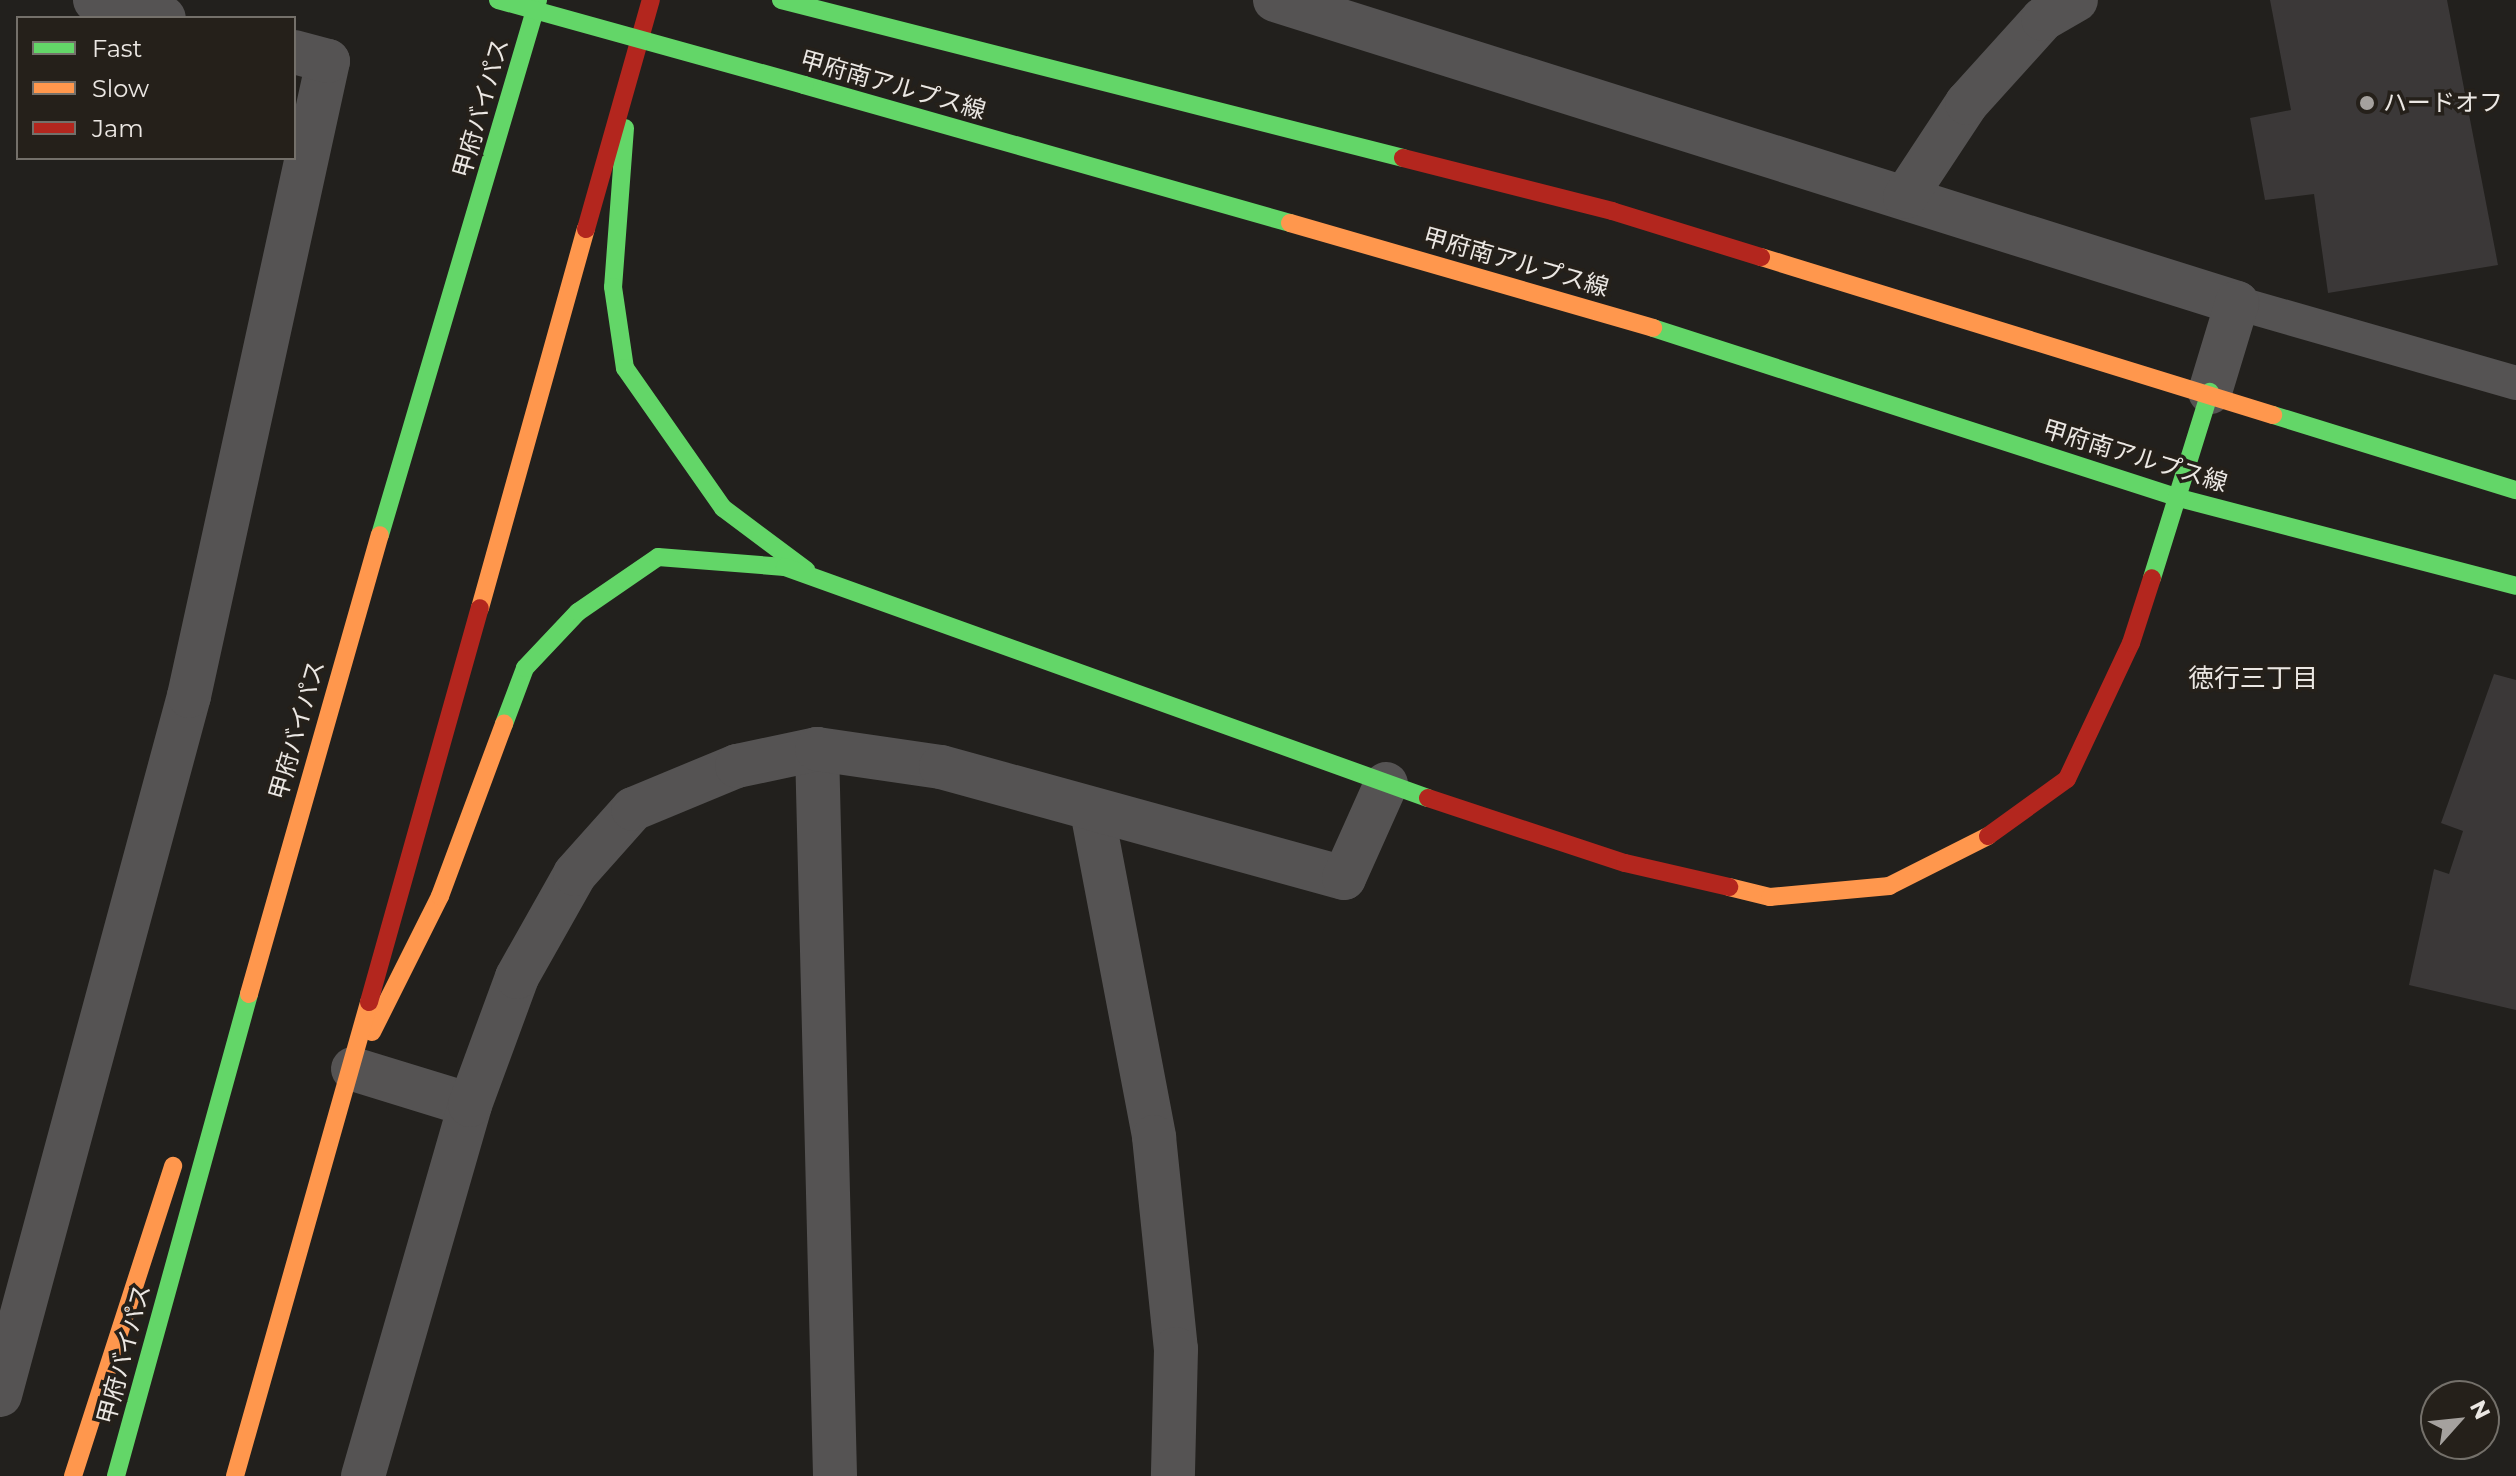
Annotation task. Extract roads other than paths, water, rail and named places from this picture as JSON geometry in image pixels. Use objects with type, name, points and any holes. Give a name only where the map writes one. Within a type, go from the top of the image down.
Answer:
[{"type":"main road","name":"甲府南アルプス線","points":[[498,0],[1607,313],[2179,498],[2516,586]]},
{"type":"main road","name":"甲府バイパス","points":[[116,1476],[314,757],[538,0]]},
{"type":"main road","points":[[235,1476],[353,1069],[651,0]]},
{"type":"main road","points":[[781,0],[1612,211],[2210,392],[2516,490]]},
{"type":"main road","points":[[629,77],[613,287],[625,368],[723,508],[814,576]]},
{"type":"main road","points":[[353,1069],[440,896],[525,668],[578,612],[658,557],[785,567],[814,576],[1386,784],[1625,863],[1770,897],[1889,886],[2005,827],[2067,779],[2131,643],[2210,392]]},
{"type":"main road","points":[[211,1057],[314,757]]},
{"type":"main road","points":[[73,1476],[103,1371],[180,1147]]},
{"type":"street","points":[[95,0],[156,16]]},
{"type":"street","points":[[1275,0],[2237,303],[2210,392]]},
{"type":"street","points":[[1905,197],[1967,103],[2043,19],[2076,0]]},
{"type":"street","points":[[0,1395],[189,696],[328,61],[296,53]]},
{"type":"street","points":[[363,1476],[470,1105],[517,977],[575,874],[633,809],[737,766],[817,749],[941,767],[1344,878],[1386,784]]},
{"type":"street","points":[[817,749],[835,1476]]},
{"type":"street","points":[[1092,811],[1154,1137],[1176,1349],[1173,1476]]},
{"type":"street","points":[[353,1069],[470,1105]]},
{"type":"lane","points":[[2237,303],[2516,383]]},
{"type":"place","name":"ハードオフ","points":[[2367,103]]},
{"type":"district","name":"徳行三丁目","points":[[2253,679]]}]
